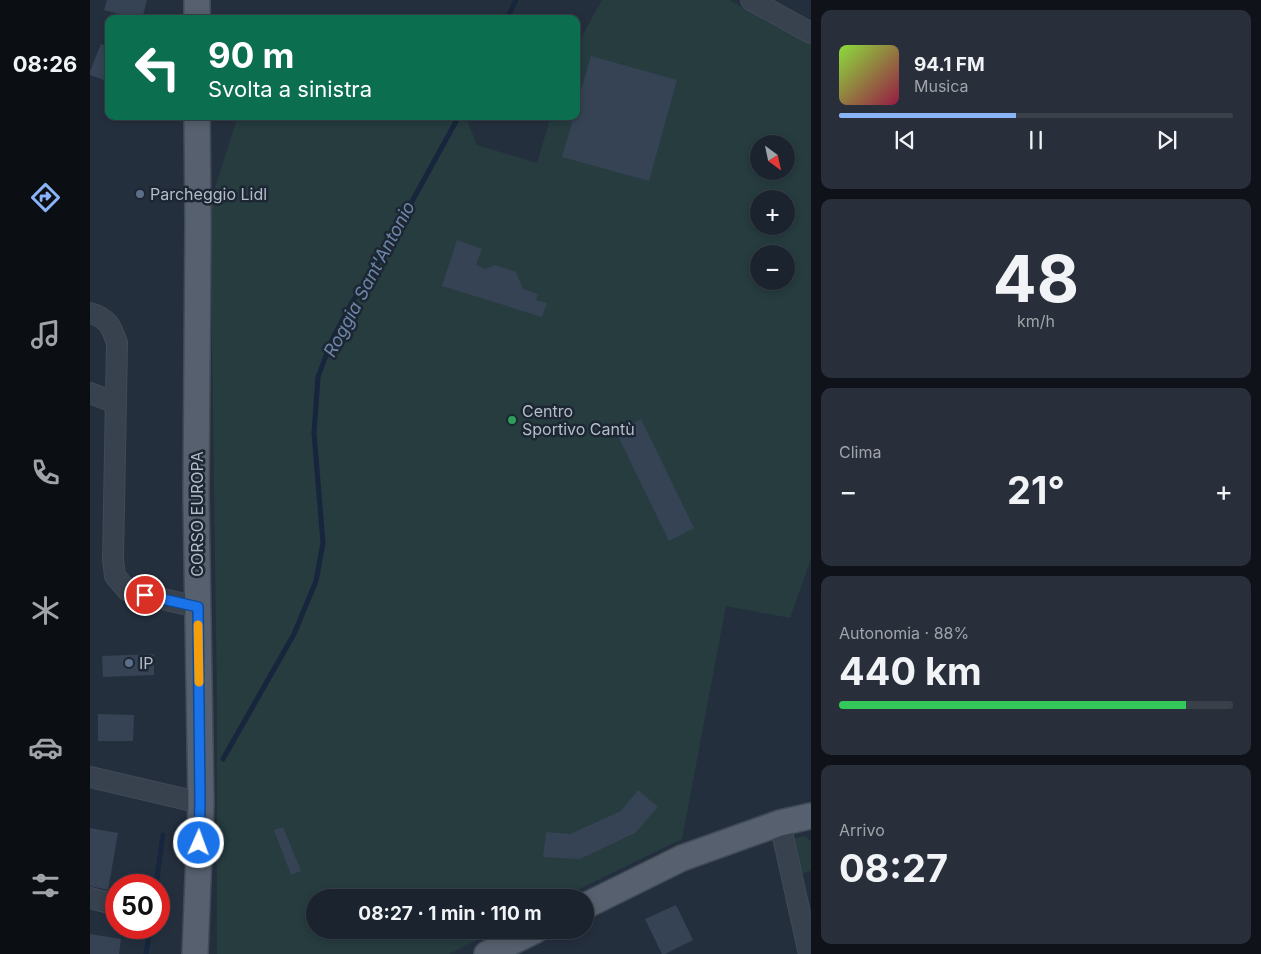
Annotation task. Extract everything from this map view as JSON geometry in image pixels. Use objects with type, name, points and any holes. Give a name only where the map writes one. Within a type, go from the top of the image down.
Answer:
[{"type":"main road","name":"CORSO EUROPA","points":[[196,950],[200,803],[196,497],[197,120]]},
{"type":"main road","points":[[594,902],[682,858],[780,823],[811,816]]},
{"type":"main road","points":[[487,954],[518,939]]},
{"type":"street","points":[[751,0],[811,34]]},
{"type":"street","points":[[90,313],[101,316],[110,326],[117,343],[113,560],[115,576],[128,591],[198,607]]},
{"type":"street","points":[[90,393],[116,403]]},
{"type":"street","points":[[90,778],[200,803]]},
{"type":"street","points":[[780,823],[809,954]]},
{"type":"street","points":[[90,898],[105,902]]},
{"type":"green space","name":"Centro Sportivo Cantù","points":[[602,0],[729,0],[811,43],[811,559],[790,618],[726,606],[682,839],[579,889],[306,889],[306,939],[479,939],[449,954],[217,954],[217,702],[210,203],[237,120],[467,120],[477,145],[537,163],[550,120],[580,120],[580,40]]},
{"type":"green space","points":[[804,836],[811,841],[811,871],[800,874],[794,839]]},
{"type":"building","points":[[107,0],[147,0],[143,15],[122,15],[104,10]]},
{"type":"building","points":[[101,44],[105,46],[105,81],[90,75]]},
{"type":"building","points":[[591,56],[677,80],[649,181],[562,157],[573,120],[580,120],[580,93]]},
{"type":"building","points":[[457,240],[482,249],[476,265],[485,269],[495,265],[516,272],[523,289],[538,294],[536,300],[547,303],[542,317],[442,286]]},
{"type":"building","points":[[641,419],[694,528],[669,541],[616,432]]},
{"type":"building","points":[[154,654],[154,675],[103,677],[102,656]]},
{"type":"building","points":[[98,714],[134,715],[133,741],[98,741]]},
{"type":"building","points":[[638,790],[658,807],[635,833],[580,859],[543,857],[546,832],[570,834],[621,811]]},
{"type":"building","points":[[283,827],[301,871],[291,875],[274,830]]},
{"type":"building","points":[[90,828],[118,833],[111,874],[105,874],[105,889],[90,886]]},
{"type":"building","points":[[676,905],[693,940],[662,954],[645,919]]},
{"type":"building","points":[[90,934],[105,936],[105,939],[121,939],[119,954],[90,954]]},
{"type":"waterway","name":"Roggia Sant'Antonio","points":[[509,15],[516,0]]},
{"type":"waterway","name":"Roggia Sant'Antonio","points":[[223,759],[294,634],[316,581],[323,543],[314,433],[318,377],[331,342],[351,304],[382,256],[457,120]]},
{"type":"waterway","name":"Roggia Sant'Antonio","points":[[158,874],[163,835]]},
{"type":"waterway","name":"Roggia Sant'Antonio","points":[[146,954],[148,939]]},
{"type":"slow traffic","points":[[198,625],[199,682]]},
{"type":"place","name":"Parcheggio Lidl","points":[[140,194]]},
{"type":"place","name":"Centro Sportivo Cantù","points":[[512,420]]},
{"type":"place","name":"IP","points":[[129,663]]},
{"type":"route","points":[[145,595],[198,607],[199,843]]}]
